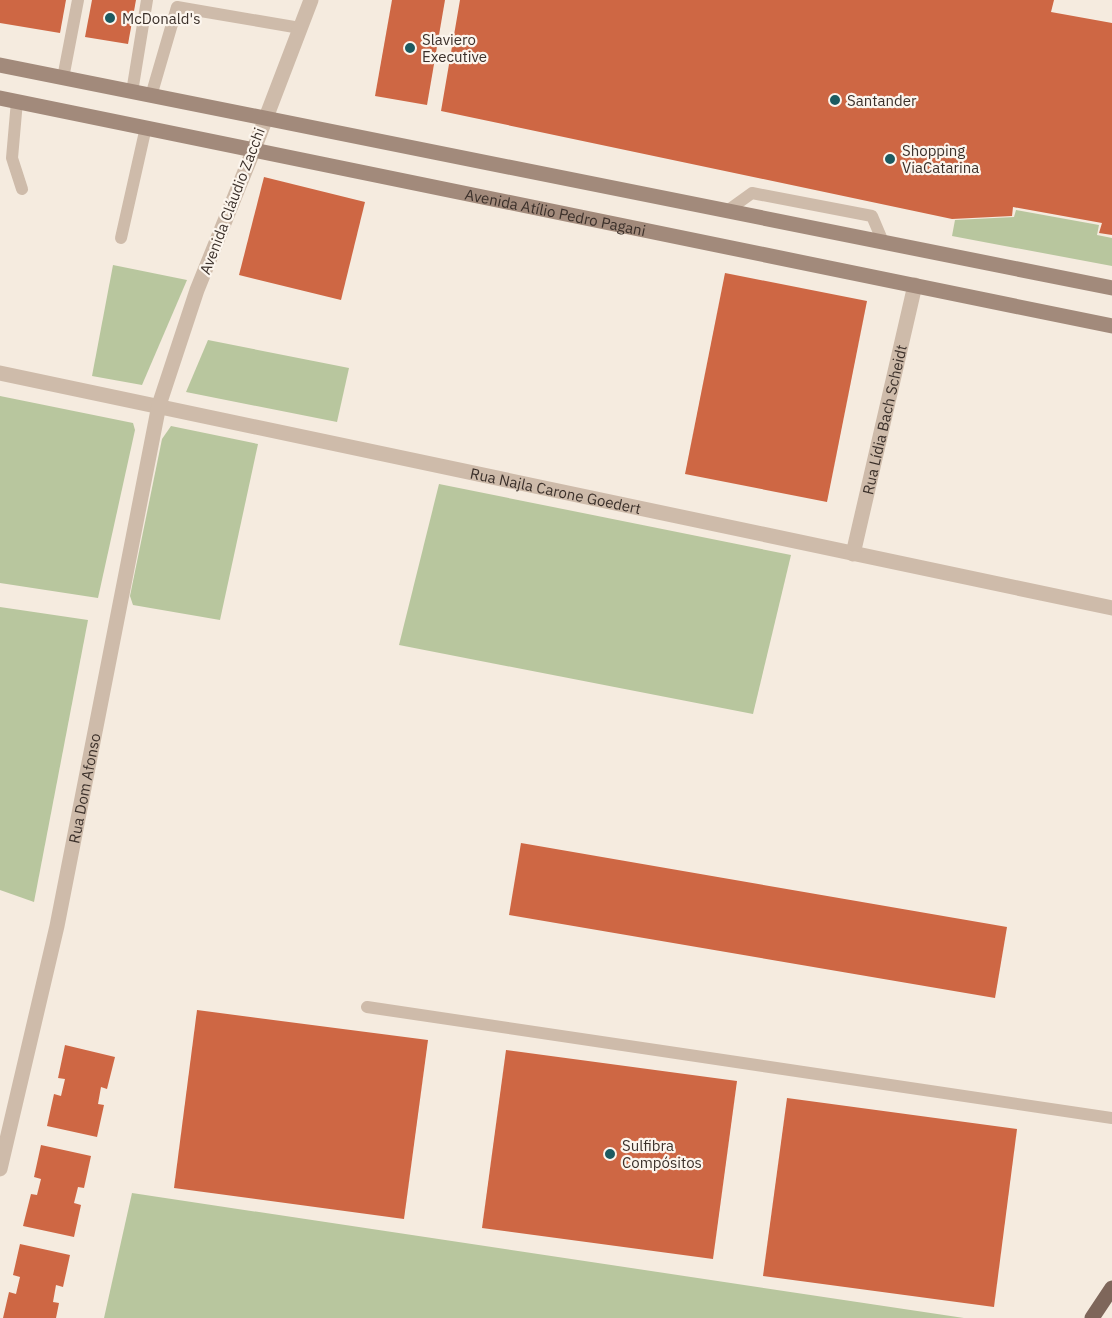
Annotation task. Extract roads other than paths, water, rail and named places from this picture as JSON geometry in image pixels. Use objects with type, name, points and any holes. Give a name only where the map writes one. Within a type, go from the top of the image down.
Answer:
[{"type":"main road","points":[[0,64],[1112,288]]},
{"type":"main road","name":"Avenida Atílio Pedro Pagani","points":[[0,98],[1112,326]]},
{"type":"main road","points":[[1092,1318],[1112,1288]]},
{"type":"street","name":"Avenida Cláudio Zacchi","points":[[159,405],[197,290],[311,0]]},
{"type":"street","name":"Rua Lídia Bach Scheidt","points":[[853,554],[915,285]]},
{"type":"street","name":"Rua Najla Carone Goedert","points":[[0,374],[159,405],[1112,608]]},
{"type":"street","name":"Rua Dom Afonso","points":[[0,1169],[57,926],[159,405]]},
{"type":"lane","points":[[63,78],[78,0]]},
{"type":"lane","points":[[132,92],[147,0]]},
{"type":"lane","points":[[151,96],[177,7],[300,28]]},
{"type":"lane","points":[[17,101],[12,158],[22,189]]},
{"type":"lane","points":[[122,238],[146,128]]},
{"type":"lane","points":[[727,211],[752,194],[872,216],[883,242]]},
{"type":"lane","points":[[367,1007],[1112,1118]]},
{"type":"place","name":"McDonald's","points":[[110,18]]},
{"type":"place","name":"Slaviero Executive","points":[[410,48]]},
{"type":"place","name":"Santander","points":[[835,100]]},
{"type":"place","name":"Shopping ViaCatarina","points":[[890,159]]},
{"type":"place","name":"Sulfibra Compósitos","points":[[610,1154]]}]
